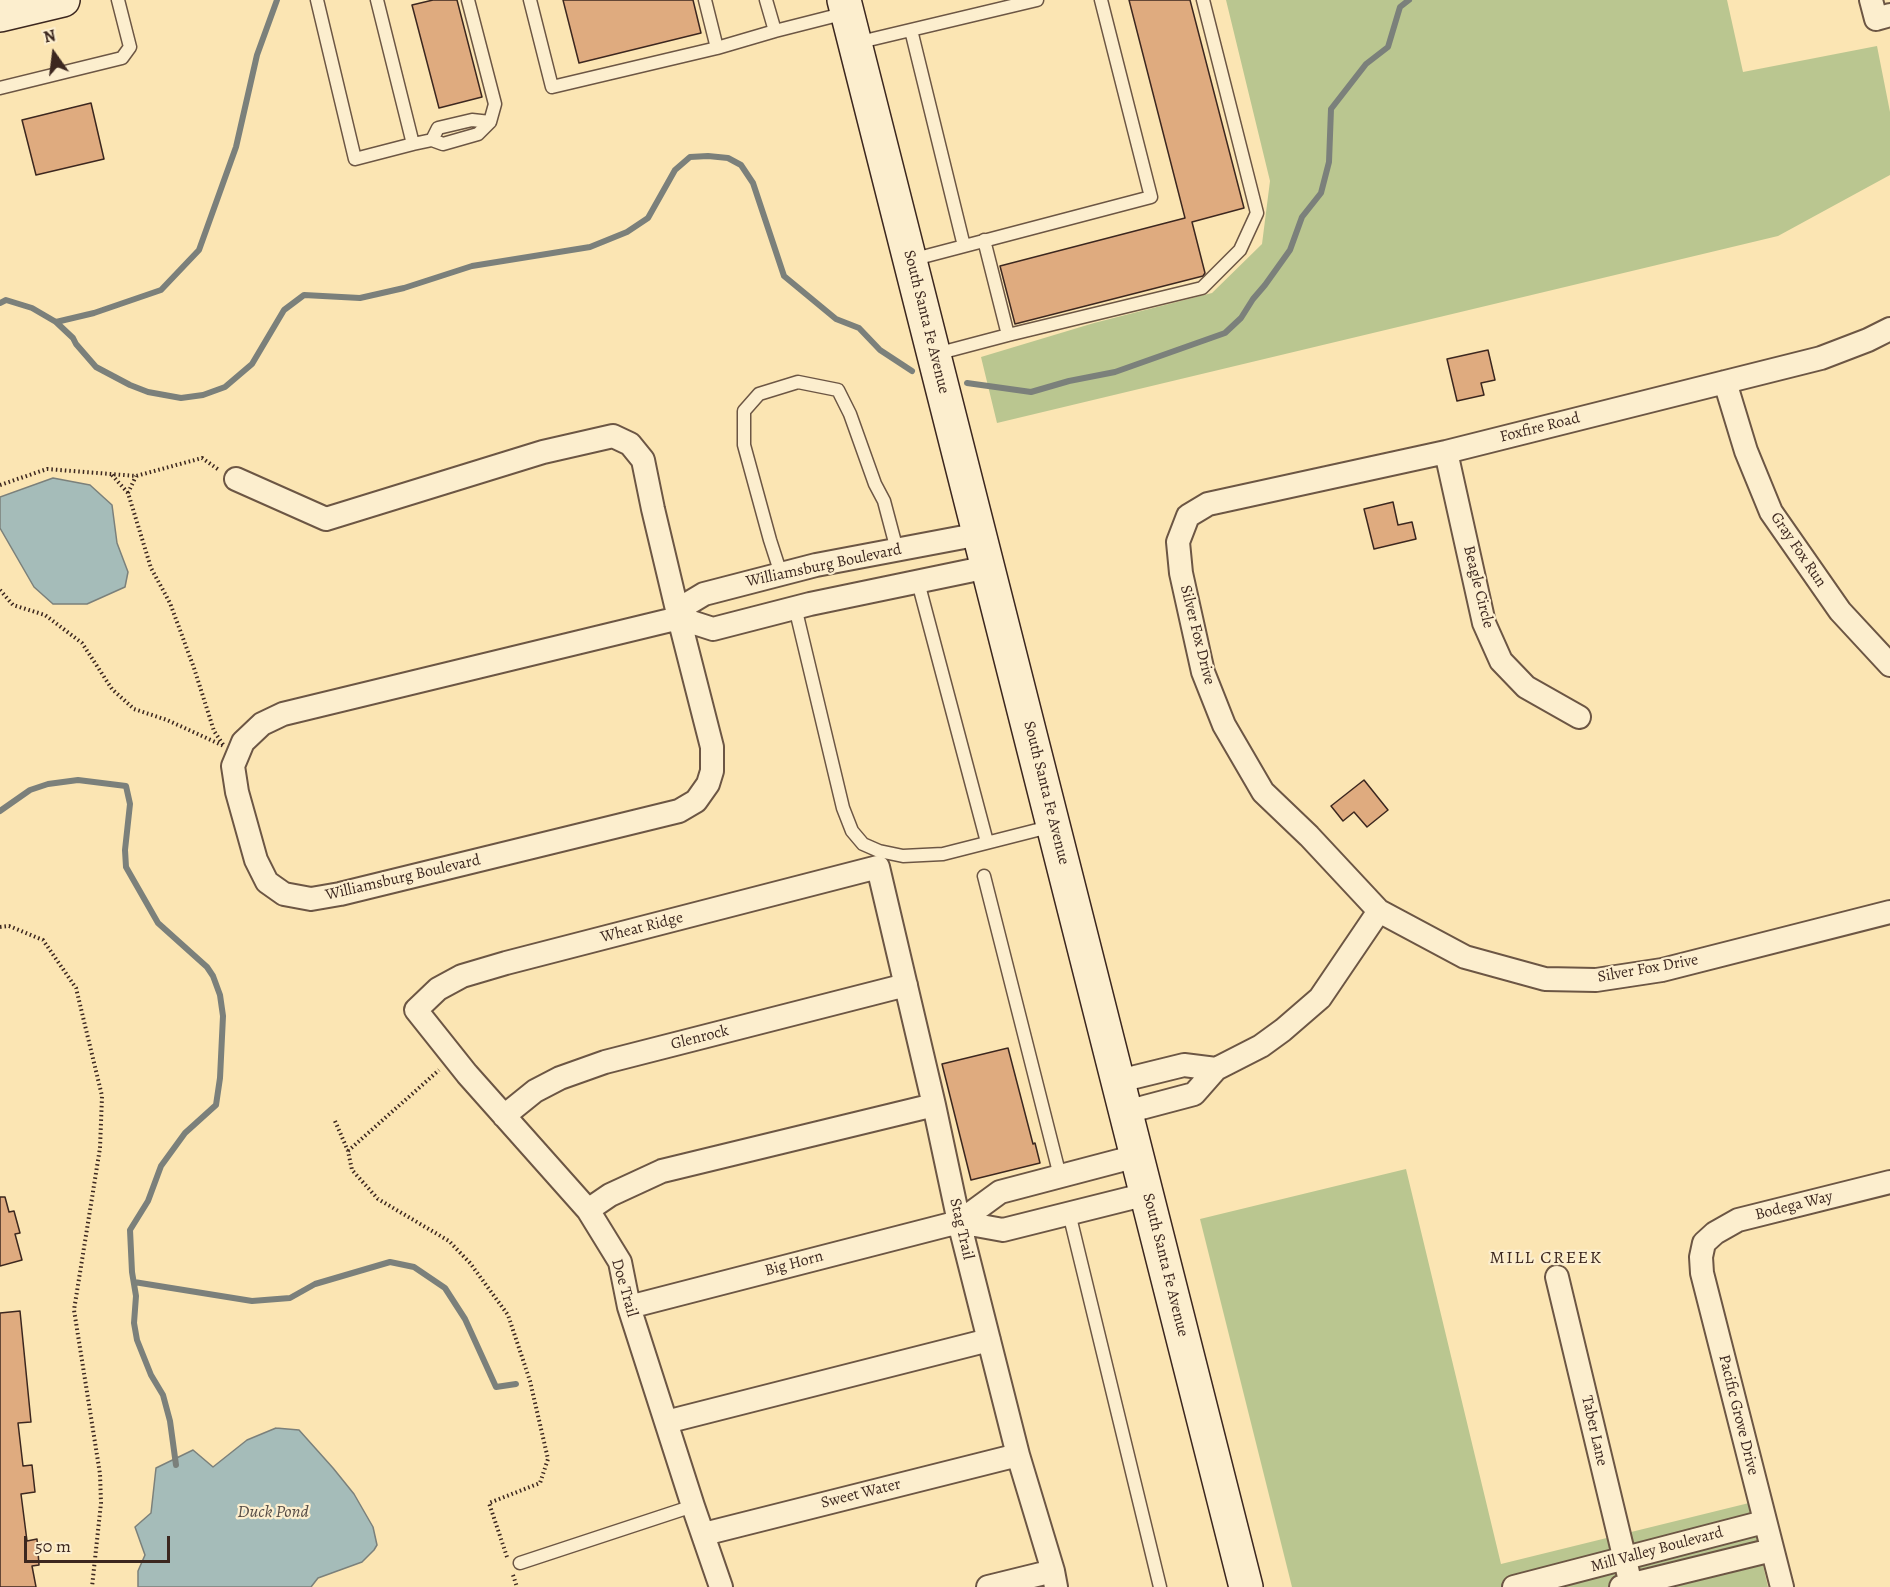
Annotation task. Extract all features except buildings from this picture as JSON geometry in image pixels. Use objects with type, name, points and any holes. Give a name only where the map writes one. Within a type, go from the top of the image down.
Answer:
[{"type":"main road","points":[[0,15],[63,0]]},
{"type":"main road","name":"South Santa Fe Avenue","points":[[849,19],[1246,1587]]},
{"type":"street","name":"Foxfire Road","points":[[1188,516],[1208,504],[1232,498],[1446,452],[1821,358],[1890,329]]},
{"type":"street","name":"Gray Fox Run","points":[[1725,382],[1746,451],[1771,512],[1840,611],[1890,665]]},
{"type":"street","name":"Williamsburg Boulevard","points":[[236,479],[326,519],[543,452],[613,436],[630,444],[643,460],[679,618],[709,734],[713,760],[712,771],[708,784],[696,801],[688,806],[668,813],[340,894],[310,899],[284,894],[267,882],[256,860],[237,792],[233,766],[243,742],[262,724],[283,714],[679,618],[713,629],[846,596],[988,567]]},
{"type":"street","name":"Beagle Circle","points":[[1446,452],[1484,623],[1501,661],[1526,687],[1579,717]]},
{"type":"street","name":"Silver Fox Drive","points":[[1188,516],[1178,542],[1181,573],[1203,672],[1224,725],[1263,792],[1309,836],[1379,911],[1465,957],[1545,979],[1596,980],[1662,970],[1890,912]]},
{"type":"street","name":"Williamsburg Boulevard","points":[[679,618],[689,603],[704,594],[816,565],[980,534]]},
{"type":"street","points":[[897,550],[918,582]]},
{"type":"street","points":[[781,574],[795,608]]},
{"type":"street","name":"Stag Trail","points":[[878,867],[959,1221],[1018,1455],[1054,1579]]},
{"type":"street","name":"Wheat Ridge","points":[[416,1010],[438,989],[462,976],[878,867]]},
{"type":"street","points":[[1123,1096],[1194,1094],[1216,1069],[1261,1046],[1320,998],[1379,911]]},
{"type":"street","name":"Glenrock","points":[[504,1116],[535,1091],[560,1078],[605,1062],[906,985]]},
{"type":"street","name":"Doe Trail","points":[[416,1010],[453,1057],[588,1210],[620,1262],[628,1307],[721,1587]]},
{"type":"street","points":[[1123,1096],[1184,1065],[1216,1069]]},
{"type":"street","points":[[588,1210],[610,1196],[662,1171],[934,1105]]},
{"type":"street","name":"Big Horn","points":[[628,1307],[959,1221],[1000,1192],[1137,1156]]},
{"type":"street","points":[[1060,1176],[1069,1213]]},
{"type":"street","name":"Bodega Way","points":[[1704,1243],[1715,1233],[1738,1220],[1890,1182]]},
{"type":"street","name":"Big Horn","points":[[959,1221],[1004,1230],[1147,1194]]},
{"type":"street","name":"Pacific Grove Drive","points":[[1704,1243],[1701,1257],[1702,1273],[1782,1587]]},
{"type":"street","name":"Taber Lane","points":[[1557,1277],[1624,1559],[1626,1586]]},
{"type":"street","points":[[666,1422],[989,1340]]},
{"type":"street","name":"Sweet Water","points":[[704,1534],[1018,1455]]},
{"type":"street","name":"Mill Valley Boulevard","points":[[1514,1587],[1764,1522]]},
{"type":"street","name":"Mill Valley Boulevard","points":[[1626,1586],[1772,1550]]},
{"type":"street","points":[[988,1587],[1054,1579]]},
{"type":"lane","points":[[0,88],[122,58],[130,47],[118,0]]},
{"type":"lane","points":[[317,0],[355,159],[432,140],[438,128],[472,120],[490,122],[495,104],[468,0]]},
{"type":"lane","points":[[377,0],[413,144]]},
{"type":"lane","points":[[530,0],[552,87],[717,48],[775,31],[849,19],[911,30],[1037,0]]},
{"type":"lane","points":[[705,0],[717,48]]},
{"type":"lane","points":[[766,0],[775,31]]},
{"type":"lane","points":[[910,260],[1151,197],[1101,0]]},
{"type":"lane","points":[[934,354],[1202,288],[1240,250],[1257,213],[1203,0]]},
{"type":"lane","points":[[911,30],[964,246]]},
{"type":"lane","points":[[984,240],[1008,335]]},
{"type":"lane","points":[[781,574],[744,444],[744,411],[759,394],[798,382],[838,390],[850,414],[875,484],[884,501],[897,550]]},
{"type":"lane","points":[[918,582],[987,842]]},
{"type":"lane","points":[[795,608],[843,808],[852,831],[863,844],[879,851],[903,856],[943,854],[1054,826]]},
{"type":"lane","points":[[984,876],[1060,1176]]},
{"type":"lane","points":[[1069,1213],[1160,1587]]},
{"type":"lane","points":[[520,1563],[693,1506]]},
{"type":"path","points":[[0,485],[47,469],[136,476],[202,458],[236,479]]},
{"type":"path","points":[[0,590],[13,605],[45,615],[82,644],[112,689],[134,709],[167,720],[224,746],[214,730],[170,603],[151,568],[128,493],[111,474]]},
{"type":"path","points":[[128,493],[136,476]]},
{"type":"path","points":[[0,927],[9,926],[43,939],[76,988],[102,1096],[100,1148],[74,1310],[100,1474],[101,1503],[92,1587]]},
{"type":"path","points":[[348,1151],[453,1057]]},
{"type":"path","points":[[335,1121],[348,1151],[352,1170],[378,1200],[449,1241],[470,1263],[508,1315],[530,1382],[548,1459],[540,1483],[489,1503],[517,1587]]},
{"type":"green space","points":[[1226,0],[1727,0],[1743,72],[1877,46],[1890,112],[1890,175],[1778,236],[997,423],[981,357],[1094,323],[1212,293],[1262,244],[1270,181]]},
{"type":"green space","points":[[1406,1169],[1501,1564],[1749,1503],[1768,1587],[1292,1587],[1200,1219]]},
{"type":"water","points":[[53,478],[90,485],[112,505],[117,543],[128,572],[125,587],[87,604],[53,604],[34,587],[0,528],[0,497]]},
{"type":"water","name":"Duck Pond","points":[[276,1428],[299,1430],[354,1494],[373,1527],[377,1545],[374,1550],[362,1562],[318,1578],[311,1587],[138,1587],[138,1571],[145,1555],[135,1527],[151,1513],[156,1468],[193,1450],[213,1467],[247,1440]]},
{"type":"waterway","points":[[56,322],[94,313],[161,290],[199,250],[236,147],[257,55],[277,0]]},
{"type":"waterway","points":[[967,383],[1031,392],[1069,381],[1115,372],[1225,333],[1241,318],[1290,250],[1302,217],[1321,193],[1329,162],[1331,109],[1366,64],[1388,47],[1400,7],[1409,0]]},
{"type":"waterway","points":[[0,303],[6,300],[32,308],[56,322],[73,338],[96,367],[130,385],[148,392],[181,398],[203,395],[225,387],[252,364],[284,310],[304,295],[360,298],[404,288],[472,266],[590,247],[627,232],[648,218],[675,170],[690,157],[708,156],[728,158],[741,165],[753,183],[784,276],[836,319],[859,328],[880,350],[912,371]]},
{"type":"waterway","points":[[0,811],[30,790],[48,784],[78,780],[126,786],[130,804],[125,850],[126,867],[158,923],[207,967],[220,995],[223,1016],[220,1078],[216,1105],[185,1133],[161,1166],[148,1201],[130,1230],[132,1272],[136,1296],[134,1323],[137,1340],[151,1375],[163,1395],[170,1421],[176,1465]]},
{"type":"waterway","points":[[134,1282],[252,1301],[290,1298],[315,1284],[390,1262],[414,1267],[445,1288],[465,1319],[496,1387],[516,1384]]},
{"type":"district","name":"MILL CREEK","points":[[1546,1259]]}]
